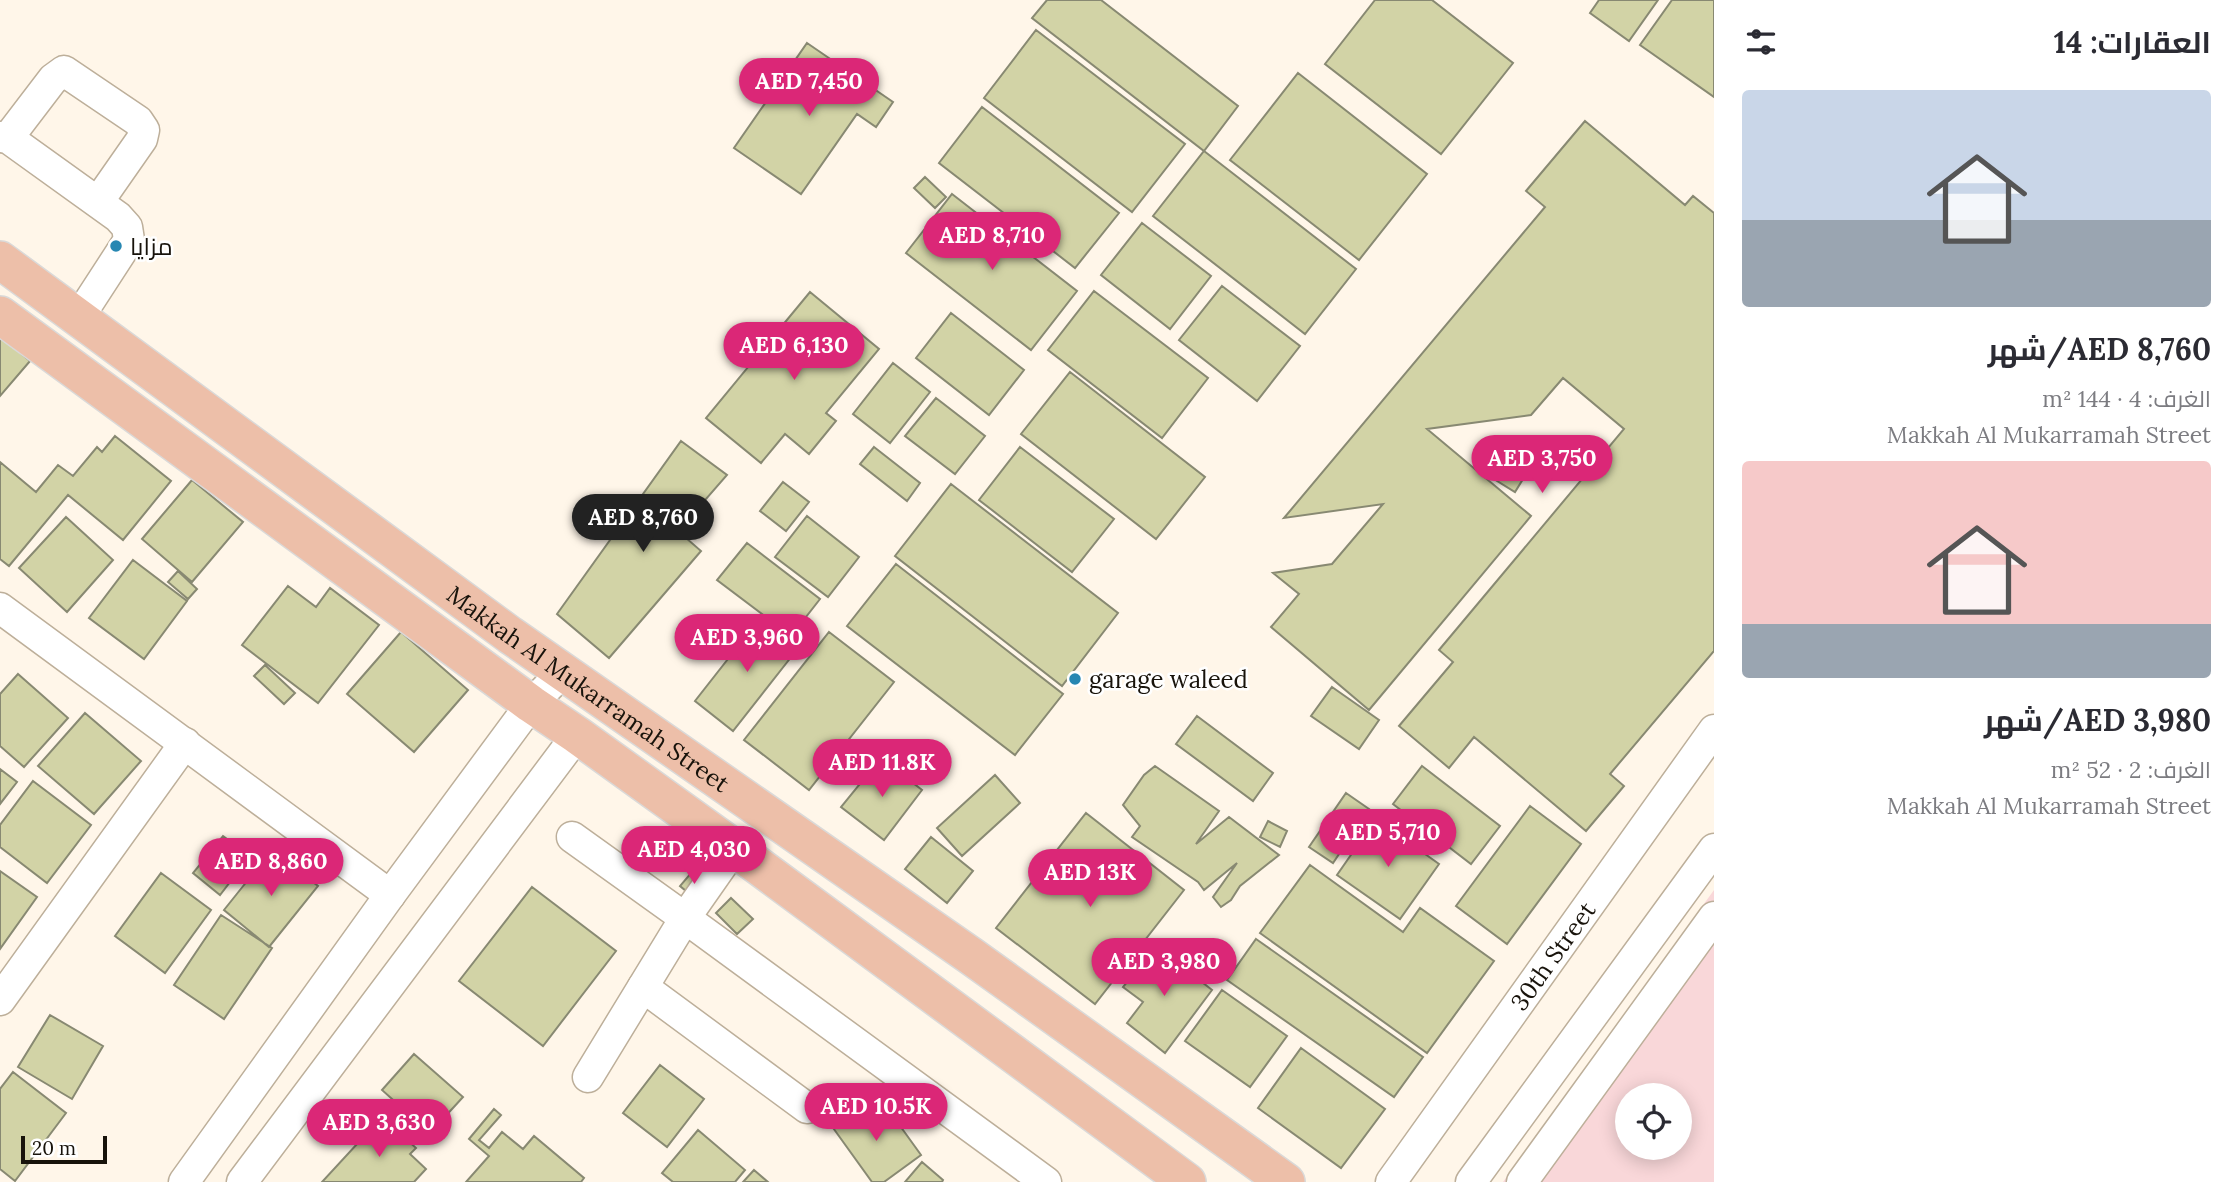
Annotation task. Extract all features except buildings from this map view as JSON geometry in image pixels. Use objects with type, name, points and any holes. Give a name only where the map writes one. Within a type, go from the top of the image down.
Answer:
[{"type":"main road","name":"Makkah Al Mukarramah Street","points":[[0,260],[563,672],[971,956],[1286,1182]]},
{"type":"main road","name":"Makkah Al Mukarramah Street","points":[[0,315],[531,704],[734,848],[1187,1182]]},
{"type":"street","points":[[79,317],[129,240],[127,228],[118,217],[98,202],[4,138],[53,79],[64,71],[138,121],[144,130],[142,139],[98,202]]},
{"type":"street","points":[[0,608],[390,895]]},
{"type":"street","points":[[184,1182],[531,704],[563,672]]},
{"type":"street","name":"30th Street","points":[[1391,1182],[1714,730]]},
{"type":"street","points":[[242,1182],[577,735]]},
{"type":"street","points":[[0,1000],[185,743]]},
{"type":"street","points":[[572,837],[1046,1182]]},
{"type":"street","points":[[588,1077],[685,918],[734,848]]},
{"type":"street","points":[[1471,1182],[1714,849]]},
{"type":"street","points":[[1522,1182],[1714,917]]},
{"type":"street","points":[[643,987],[807,1108]]},
{"type":"shaded area","points":[[1714,890],[1714,1182],[1503,1182]]},
{"type":"place","name":"مزايا","points":[[116,246]]},
{"type":"place","name":"garage waleed","points":[[1075,679]]}]
